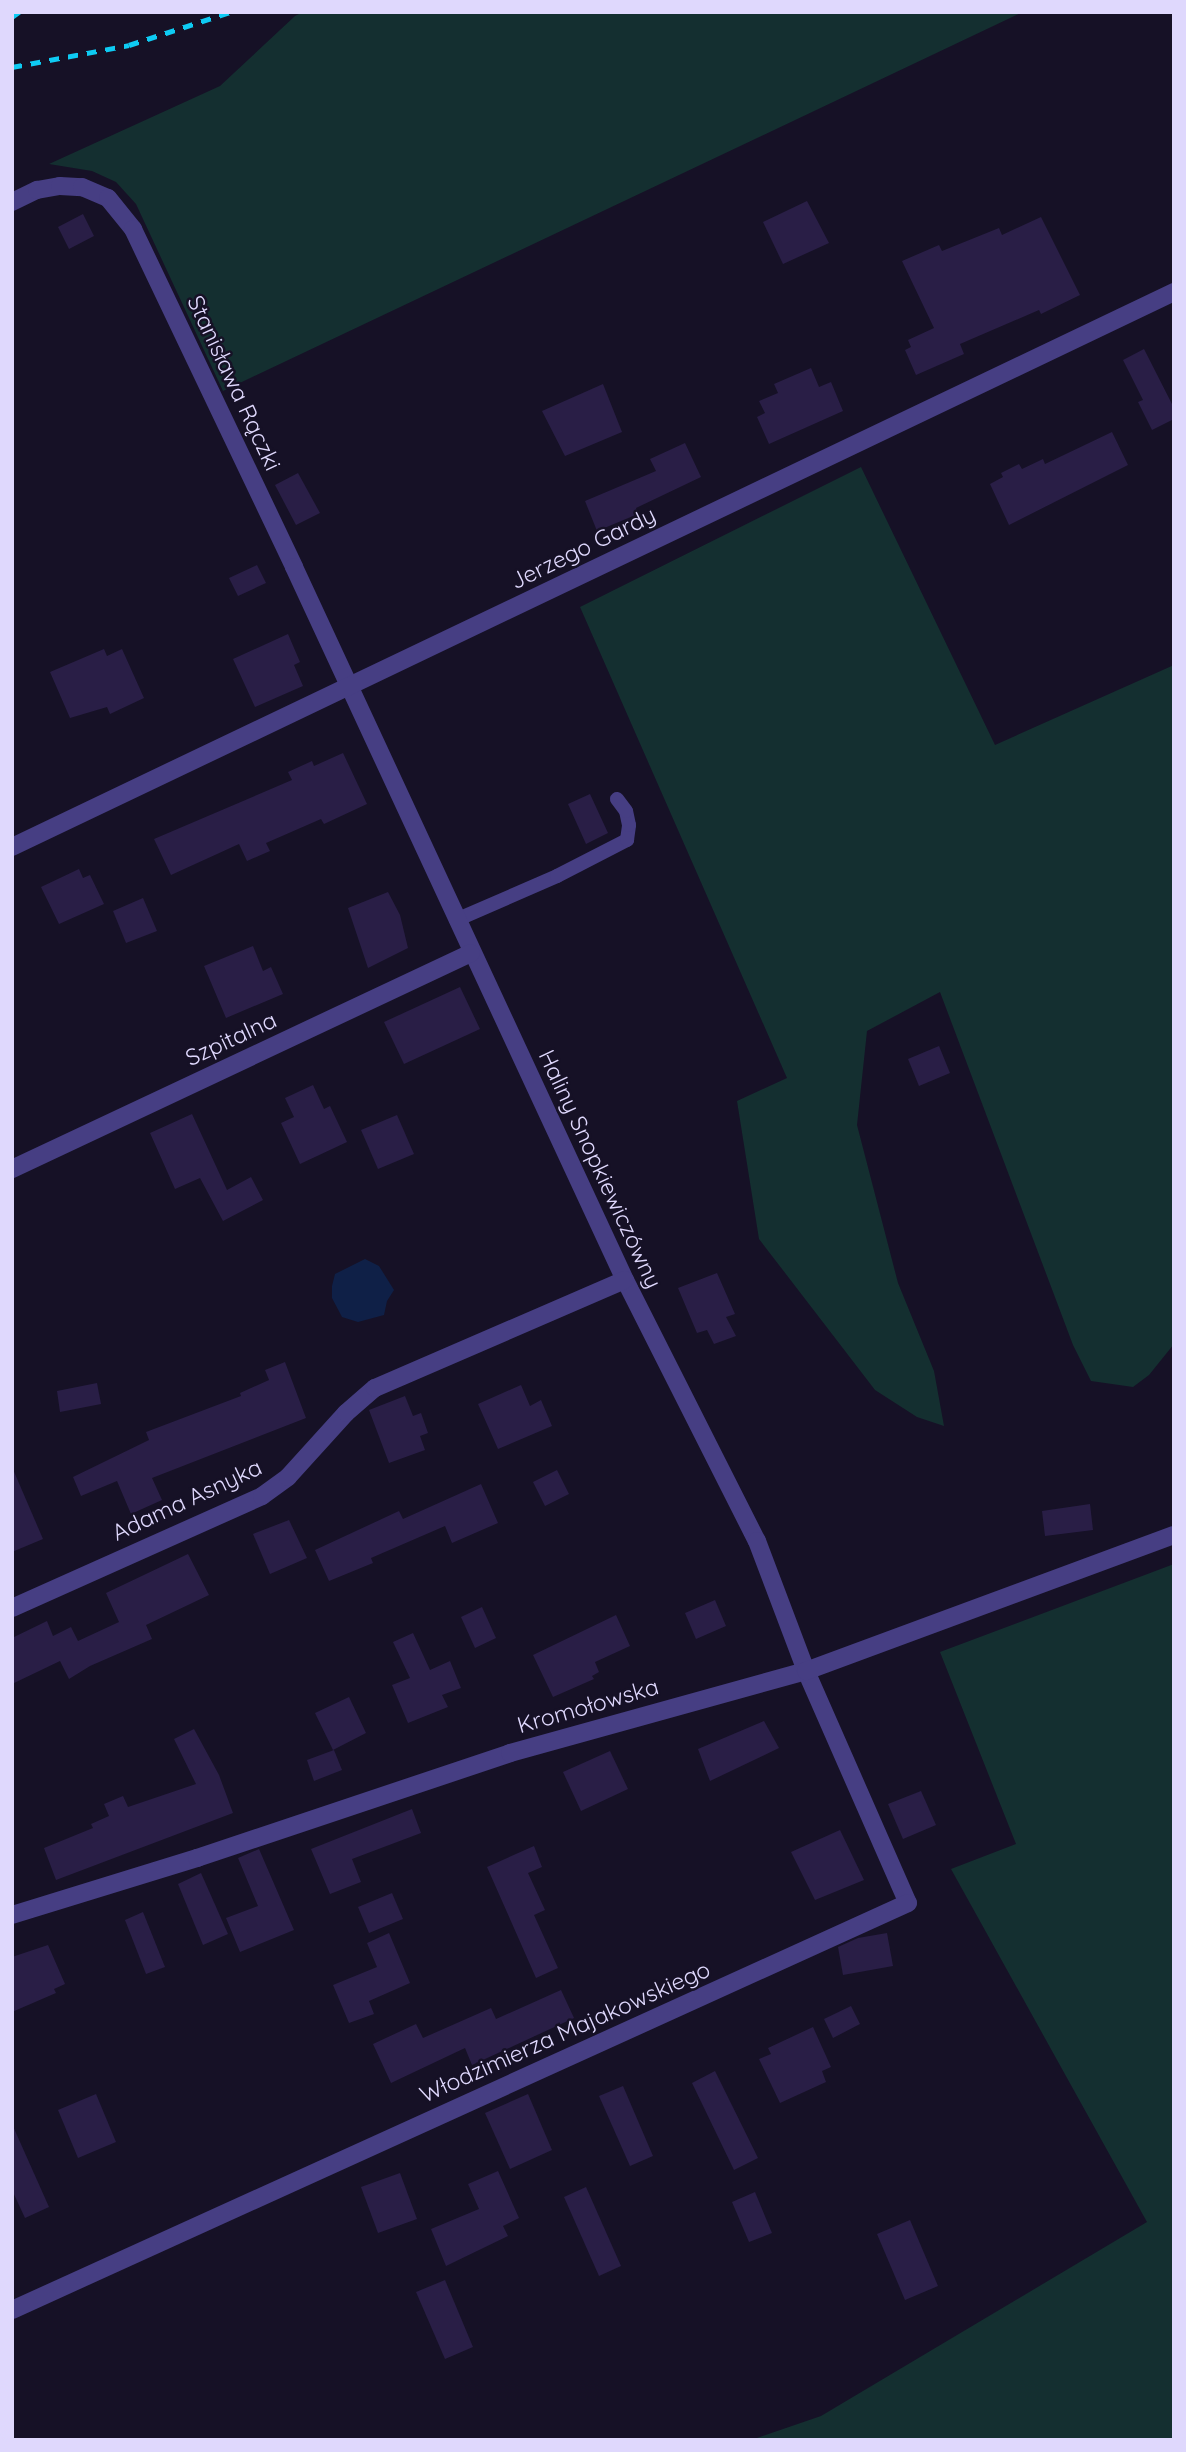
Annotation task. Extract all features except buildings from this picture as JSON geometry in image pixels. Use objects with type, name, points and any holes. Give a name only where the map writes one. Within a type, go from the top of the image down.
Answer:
[{"type":"street","name":"Stanisława Rączki","points":[[12,202],[37,190],[60,186],[82,187],[108,198],[122,212],[169,303],[349,687]]},
{"type":"street","name":"Jerzego Gardy","points":[[12,847],[1174,292]]},
{"type":"street","name":"Haliny Snopkiewiczówny","points":[[349,687],[625,1280],[757,1541],[806,1671]]},
{"type":"street","name":"Szpitalna","points":[[12,1169],[471,953]]},
{"type":"street","name":"Adama Asnyka","points":[[12,1608],[262,1496],[288,1477],[365,1394],[385,1382],[625,1280]]},
{"type":"street","name":"Kromołowska","points":[[12,1915],[197,1858],[510,1753],[806,1671],[1174,1535]]},
{"type":"street","name":"Włodzimierza Majakowskiego","points":[[12,2310],[908,1903],[806,1671]]},
{"type":"lane","points":[[456,920],[557,876],[627,840],[629,825],[626,811],[617,799]]},
{"type":"green space","points":[[303,12],[1023,12],[223,391],[136,204],[116,182],[92,171],[49,164],[220,86],[295,16]]},
{"type":"green space","points":[[861,467],[995,745],[1174,665],[1174,1344],[1149,1375],[1133,1387],[1091,1381],[1073,1345],[940,992],[867,1031],[857,1125],[898,1283],[934,1371],[944,1426],[917,1417],[875,1390],[759,1239],[737,1101],[787,1078],[580,607]]},
{"type":"green space","points":[[1174,1564],[1174,2440],[751,2440],[821,2416],[1147,2222],[951,1869],[1016,1844],[940,1652]]},
{"type":"water","points":[[365,1259],[379,1266],[394,1290],[387,1301],[384,1315],[358,1322],[342,1317],[332,1298],[332,1286],[335,1274]]},
{"type":"railway","points":[[12,17],[19,12]]},
{"type":"railway","points":[[12,67],[129,45],[230,12]]}]
